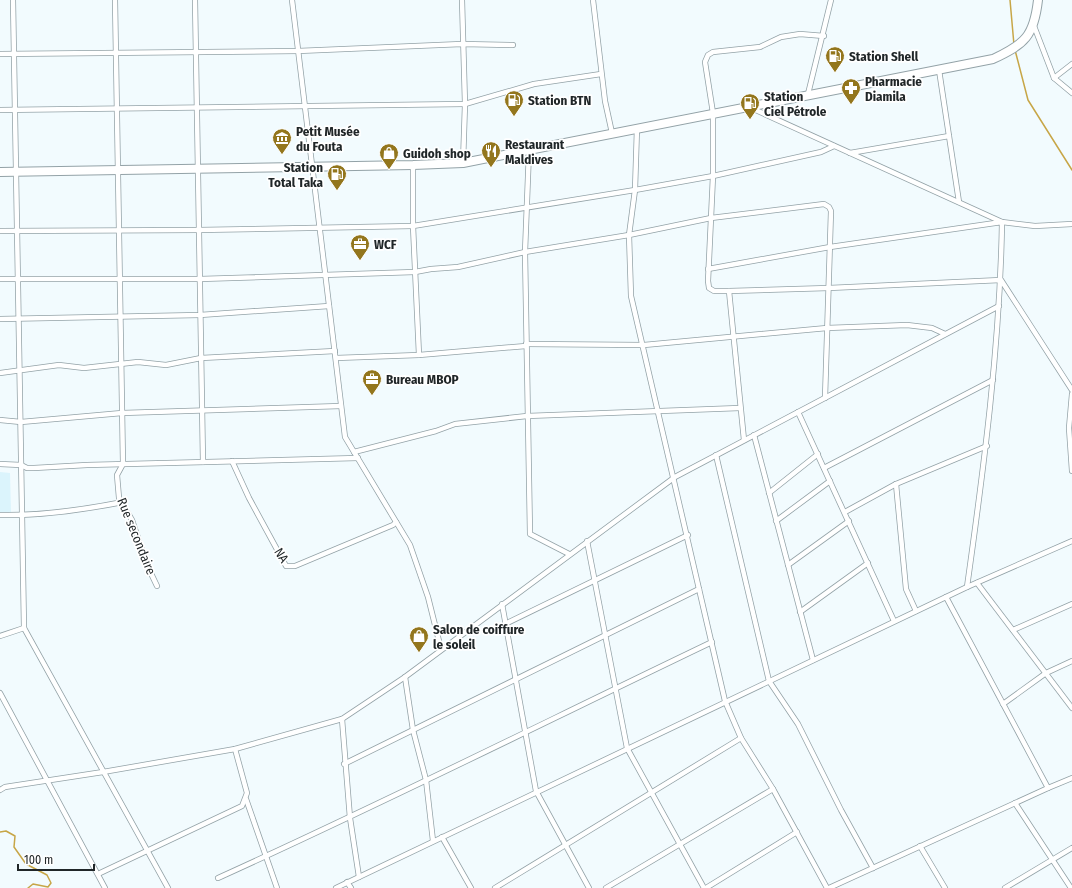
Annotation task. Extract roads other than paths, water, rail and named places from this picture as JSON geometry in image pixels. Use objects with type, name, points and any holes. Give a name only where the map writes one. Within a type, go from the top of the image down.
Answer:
[{"type":"highway","points":[[0,172],[464,163],[808,94],[993,59],[1020,44],[1032,30],[1038,0]]},
{"type":"street","points":[[14,0],[16,109],[15,172],[19,279],[24,628],[168,888]]},
{"type":"street","name":"Rue secondaire","points":[[115,0],[123,464],[117,475],[119,498],[123,502],[132,520],[147,565],[157,586]]},
{"type":"street","points":[[195,0],[198,107],[198,230],[204,462]]},
{"type":"street","points":[[292,0],[345,437],[413,553],[428,597],[440,649]]},
{"type":"street","points":[[462,0],[462,44],[465,104],[464,163]]},
{"type":"street","points":[[593,0],[601,74],[612,133]]},
{"type":"street","points":[[808,94],[824,36],[831,0]]},
{"type":"street","points":[[1032,30],[1054,78],[1072,93]]},
{"type":"street","points":[[824,36],[800,34],[781,37],[760,47],[713,52],[708,55],[705,62],[713,113],[713,176],[708,269],[709,288],[714,291],[730,291],[1001,280]]},
{"type":"street","points":[[0,54],[298,51],[462,44],[513,45]]},
{"type":"street","points":[[1054,78],[1072,64]]},
{"type":"street","points":[[939,70],[959,202]]},
{"type":"street","points":[[0,110],[465,104],[534,84],[601,74]]},
{"type":"street","points":[[747,107],[1002,222]]},
{"type":"street","points":[[637,128],[635,190],[630,235],[631,296],[675,476],[725,702],[741,738],[773,789],[828,888],[1072,778]]},
{"type":"street","points":[[850,153],[949,136]]},
{"type":"street","points":[[0,231],[118,231],[413,226],[713,176],[821,152],[834,146]]},
{"type":"street","points":[[529,151],[528,207],[525,252],[530,534],[569,554]]},
{"type":"street","points":[[413,165],[413,226],[419,355]]},
{"type":"street","points":[[0,279],[119,280],[325,276],[415,272],[431,268],[458,267],[525,252],[630,235],[711,218],[824,204],[829,207],[831,211],[825,398]]},
{"type":"street","points":[[967,587],[987,446],[1001,280],[1002,222]]},
{"type":"street","points":[[708,269],[830,247],[1002,222],[1035,226],[1072,224]]},
{"type":"street","points":[[1001,280],[1072,390]]},
{"type":"street","points":[[730,291],[744,440]]},
{"type":"street","points":[[0,319],[19,320],[200,315],[329,306]]},
{"type":"street","points":[[0,790],[5,787],[235,749],[342,719],[405,677],[440,649],[675,476],[999,306]]},
{"type":"street","points":[[336,358],[419,355],[526,345],[644,345],[827,328],[907,325],[932,328],[945,334]]},
{"type":"street","points":[[0,373],[59,365],[84,368],[121,362],[138,362],[166,365],[201,358],[335,351]]},
{"type":"street","points":[[824,468],[993,380]]},
{"type":"street","points":[[1072,394],[1069,428],[1072,471]]},
{"type":"street","points":[[0,420],[21,422],[122,413],[341,406]]},
{"type":"street","points":[[354,452],[436,431],[455,424],[527,416],[740,408]]},
{"type":"street","points":[[798,412],[894,621]]},
{"type":"street","points":[[754,435],[812,660]]},
{"type":"street","points":[[845,512],[896,484],[987,446]]},
{"type":"street","points":[[769,493],[818,454]]},
{"type":"street","points":[[716,455],[769,681],[798,724],[841,810],[873,868]]},
{"type":"street","points":[[0,464],[22,465],[27,468],[34,468],[123,464],[358,458]]},
{"type":"street","name":"NA","points":[[232,461],[249,498],[286,566],[295,566],[393,525],[396,522]]},
{"type":"street","points":[[776,521],[830,481]]},
{"type":"street","points":[[896,484],[906,589],[916,611]]},
{"type":"street","points":[[0,515],[22,515],[87,509],[123,502]]},
{"type":"street","points":[[788,565],[849,521]]},
{"type":"street","points":[[505,624],[688,536]]},
{"type":"street","points":[[587,541],[627,748],[705,888],[797,832]]},
{"type":"street","points":[[336,888],[894,621],[977,582],[1072,541]]},
{"type":"street","points":[[800,612],[868,563]]},
{"type":"street","points":[[977,582],[1072,708]]},
{"type":"street","points":[[344,764],[700,589]]},
{"type":"street","points":[[946,597],[1048,788]]},
{"type":"street","points":[[502,604],[536,791],[589,888]]},
{"type":"street","points":[[1013,630],[1072,604]]},
{"type":"street","points":[[0,636],[24,628]]},
{"type":"street","points":[[218,878],[350,818],[525,731],[712,642]]},
{"type":"street","points":[[1003,704],[1046,673],[1072,661]]},
{"type":"street","points":[[405,677],[413,730],[426,780],[433,841]]},
{"type":"street","points":[[0,693],[105,888]]},
{"type":"street","points":[[342,719],[344,764],[359,877]]},
{"type":"street","points":[[495,888],[741,738]]},
{"type":"street","points":[[98,874],[242,806],[246,799],[247,793],[235,749]]},
{"type":"street","points":[[606,888],[773,789]]},
{"type":"street","points":[[246,799],[277,888]]},
{"type":"street","points":[[1015,803],[1071,888]]},
{"type":"street","points":[[442,837],[471,888]]},
{"type":"street","points":[[920,846],[945,888]]},
{"type":"street","points":[[1005,888],[1072,848]]},
{"type":"street","points":[[347,882],[351,888]]},
{"type":"waterway","points":[[1010,0],[1014,45]]},
{"type":"waterway","points":[[1015,50],[1028,100],[1072,170]]},
{"type":"waterway","points":[[0,832],[6,831],[15,836],[14,847],[26,864],[47,875],[51,883],[48,887],[33,884],[28,888]]},
{"type":"place","name":"Station Shell","points":[[835,73]]},
{"type":"place","name":"Pharmacie Diamila","points":[[851,105]]},
{"type":"place","name":"Station BTN","points":[[514,117]]},
{"type":"place","name":"Station Ciel Pétrole","points":[[750,120]]},
{"type":"place","name":"Petit Musée du Fouta","points":[[282,155]]},
{"type":"place","name":"Restaurant Maldives","points":[[491,168]]},
{"type":"place","name":"Guidoh shop","points":[[389,170]]},
{"type":"place","name":"Station Total Taka","points":[[337,191]]},
{"type":"place","name":"WCF","points":[[360,261]]},
{"type":"place","name":"Bureau MBOP","points":[[372,396]]},
{"type":"place","name":"Salon de coiffure le soleil","points":[[419,653]]}]
